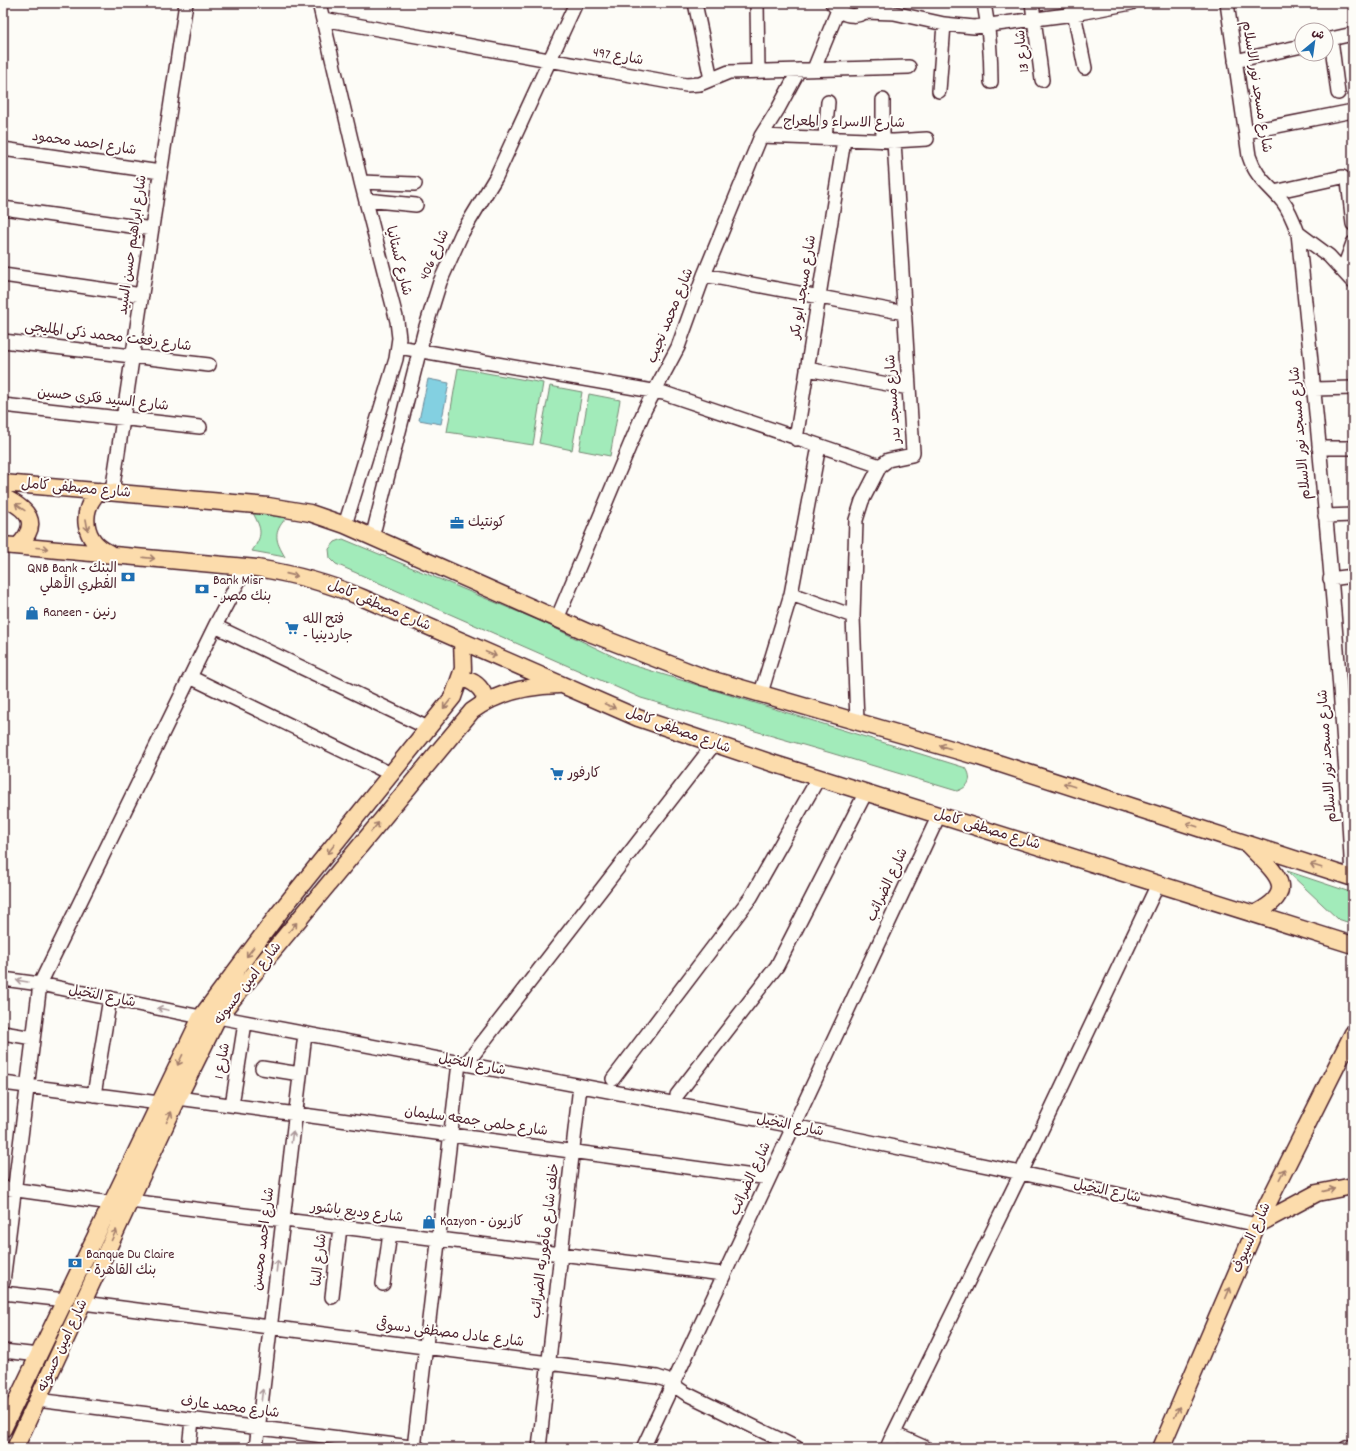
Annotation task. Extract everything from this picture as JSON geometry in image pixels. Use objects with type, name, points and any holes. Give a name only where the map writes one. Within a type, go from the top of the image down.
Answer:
[{"type":"main road","name":"شارع مصطفى كامل","points":[[3,483],[287,508],[310,513],[345,525],[632,651],[703,678],[857,721],[1056,781],[1352,878]]},
{"type":"main road","points":[[106,491],[89,503],[85,518],[86,526],[92,540],[97,546],[111,554]]},
{"type":"main road","points":[[3,497],[20,506],[29,518],[28,534],[10,546]]},
{"type":"main road","name":"شارع مصطفى كامل","points":[[10,546],[246,567],[280,572],[337,587],[638,718],[714,744],[1353,945]]},
{"type":"main road","name":"شارع امين حسونه","points":[[3,1429],[9,1406],[40,1355],[111,1203],[201,1017],[279,913],[453,698],[461,679],[464,660],[462,641]]},
{"type":"main road","points":[[461,679],[475,683],[482,691],[486,700]]},
{"type":"main road","name":"شارع امين حسونه","points":[[15,1448],[178,1098],[218,1017],[472,711],[486,700],[529,688],[561,685]]},
{"type":"main road","points":[[1247,843],[1275,872],[1280,886],[1280,892],[1274,902],[1254,914]]},
{"type":"main road","name":"شارع السيوف","points":[[1161,1448],[1257,1225],[1353,1033]]},
{"type":"main road","points":[[1257,1225],[1316,1193],[1353,1186]]},
{"type":"street","name":"شارع ابراهيم حسن السيد","points":[[106,491],[123,418],[186,3]]},
{"type":"street","name":"شارع كستانيا","points":[[319,3],[361,182],[399,329],[399,347],[345,525]]},
{"type":"street","name":"شارع 406","points":[[372,538],[433,301],[450,257],[496,177],[576,3]]},
{"type":"street","points":[[695,3],[711,79]]},
{"type":"street","points":[[757,3],[758,71]]},
{"type":"street","points":[[984,3],[991,53],[991,82]]},
{"type":"street","name":"شارع 13","points":[[1032,3],[1042,80]]},
{"type":"street","points":[[814,69],[835,7],[842,14],[854,16],[869,7],[893,8],[944,24],[967,26],[1035,19],[1073,8],[1131,3]]},
{"type":"street","name":"شارع مسجد نور الاسلام","points":[[1227,3],[1249,156],[1253,168],[1261,179],[1274,192],[1293,218],[1298,233],[1314,389],[1330,579],[1350,767],[1352,878]]},
{"type":"street","points":[[1073,8],[1085,68]]},
{"type":"street","name":"شارع 497","points":[[323,19],[686,85],[700,84],[729,72],[909,67]]},
{"type":"street","points":[[939,91],[944,24]]},
{"type":"street","points":[[1334,39],[1353,34]]},
{"type":"street","points":[[1235,61],[1294,48]]},
{"type":"street","points":[[1332,62],[1338,93]]},
{"type":"street","name":"شارع محمد نجيب","points":[[557,619],[645,408],[678,347],[704,275],[760,136],[778,109],[799,70]]},
{"type":"street","name":"شارع مسجد بدر","points":[[880,466],[888,460],[910,456],[913,453],[904,313],[883,100]]},
{"type":"street","points":[[825,139],[828,102]]},
{"type":"street","points":[[1246,132],[1353,111]]},
{"type":"street","name":"شارع الاسراء و المعراج","points":[[760,136],[888,141],[927,139]]},
{"type":"street","name":"شارع مسجد ابو بكر","points":[[796,439],[844,140]]},
{"type":"street","name":"شارع احمد محمود","points":[[3,149],[160,172]]},
{"type":"street","points":[[1274,192],[1342,177],[1345,178],[1348,181],[1353,224]]},
{"type":"street","points":[[361,182],[415,184]]},
{"type":"street","points":[[366,200],[416,205]]},
{"type":"street","points":[[3,208],[152,229]]},
{"type":"street","points":[[1298,233],[1329,256],[1353,282]]},
{"type":"street","points":[[1343,270],[1353,243]]},
{"type":"street","points":[[3,275],[142,295]]},
{"type":"street","points":[[704,275],[904,313]]},
{"type":"street","name":"شارع رفعت محمد ذكى المليجى","points":[[3,341],[209,365]]},
{"type":"street","points":[[399,347],[654,391],[880,466],[862,501],[856,520],[853,616],[857,721]]},
{"type":"street","points":[[807,369],[909,388]]},
{"type":"street","points":[[1314,389],[1353,388]]},
{"type":"street","name":"شارع السيد فكرى حسين","points":[[3,405],[200,427]]},
{"type":"street","points":[[761,693],[791,594],[819,446]]},
{"type":"street","points":[[1319,448],[1353,448]]},
{"type":"street","points":[[1325,516],[1353,515]]},
{"type":"street","points":[[3,1282],[9,1189],[27,1086],[40,984],[215,626],[246,567]]},
{"type":"street","points":[[1330,579],[1353,576]]},
{"type":"street","points":[[791,594],[853,616]]},
{"type":"street","points":[[215,626],[428,728]]},
{"type":"street","points":[[190,677],[391,774]]},
{"type":"street","points":[[415,1448],[450,1135],[462,1064],[714,744]]},
{"type":"street","points":[[613,1079],[751,896],[819,777]]},
{"type":"street","points":[[677,1095],[777,966],[866,792]]},
{"type":"street","name":"شارع الضرائب","points":[[643,1448],[723,1274],[939,815]]},
{"type":"street","points":[[889,1444],[1021,1173],[1158,884]]},
{"type":"street","name":"شارع النخيل","points":[[3,979],[40,984],[201,1017]]},
{"type":"street","points":[[94,1095],[110,998]]},
{"type":"street","name":"شارع النخيل","points":[[218,1017],[793,1126],[1021,1173],[1257,1225]]},
{"type":"street","name":"شارع 1","points":[[232,1105],[245,1023]]},
{"type":"street","points":[[3,1033],[34,1038]]},
{"type":"street","name":"شارع احمد محسن","points":[[256,1448],[304,1034]]},
{"type":"street","points":[[262,1068],[300,1074]]},
{"type":"street","points":[[3,1083],[159,1103]]},
{"type":"street","name":"خلف شارع مأموريه الضرائب","points":[[539,1448],[580,1086]]},
{"type":"street","name":"شارع حلمى جمعه سليمان","points":[[178,1098],[769,1178]]},
{"type":"street","points":[[9,1189],[111,1203]]},
{"type":"street","name":"شارع وديع باشور","points":[[130,1201],[723,1274]]},
{"type":"street","name":"شارع البنا","points":[[332,1297],[340,1227]]},
{"type":"street","points":[[383,1284],[390,1233]]},
{"type":"street","points":[[3,1292],[65,1300]]},
{"type":"street","name":"شارع عادل مصطفى دسوقى","points":[[83,1302],[657,1377],[673,1384],[685,1393],[798,1448]]},
{"type":"street","points":[[3,1351],[40,1355]]},
{"type":"street","name":"شارع محمد عارف","points":[[37,1400],[415,1448]]},
{"type":"street","points":[[189,1448],[192,1420]]},
{"type":"street","points":[[889,1444],[896,1436],[902,1436],[926,1448]]},
{"type":"street","points":[[1346,1448],[1353,1446]]},
{"type":"green space","points":[[458,368],[543,383],[533,445],[447,432]]},
{"type":"green space","points":[[550,386],[582,392],[572,450],[539,443]]},
{"type":"green space","points":[[589,394],[620,400],[610,456],[579,450]]},
{"type":"green space","points":[[253,513],[286,518],[277,532],[277,541],[285,557],[252,551],[260,536],[260,528]]},
{"type":"green space","points":[[343,539],[540,621],[629,664],[966,768],[969,776],[969,782],[957,791],[641,698],[336,564],[330,558],[329,549],[335,542]]},
{"type":"green space","points":[[1287,871],[1353,893],[1353,924],[1338,919]]},
{"type":"water","points":[[428,379],[449,383],[441,424],[419,420]]},
{"type":"place","name":"كونتيك","points":[[457,523]]},
{"type":"place","name":"QNB Bank - البنك القطري الأهلي","points":[[128,577]]},
{"type":"place","name":"Bank Misr - بنك مصر","points":[[202,589]]},
{"type":"place","name":"Raneen - رنين","points":[[32,613]]},
{"type":"place","name":"فتح الله - جاردينيا","points":[[292,628]]},
{"type":"place","name":"كارفور","points":[[557,774]]},
{"type":"place","name":"Kazyon - كازيون","points":[[429,1222]]},
{"type":"place","name":"Banque Du Claire - بنك القاهرة","points":[[75,1263]]}]
